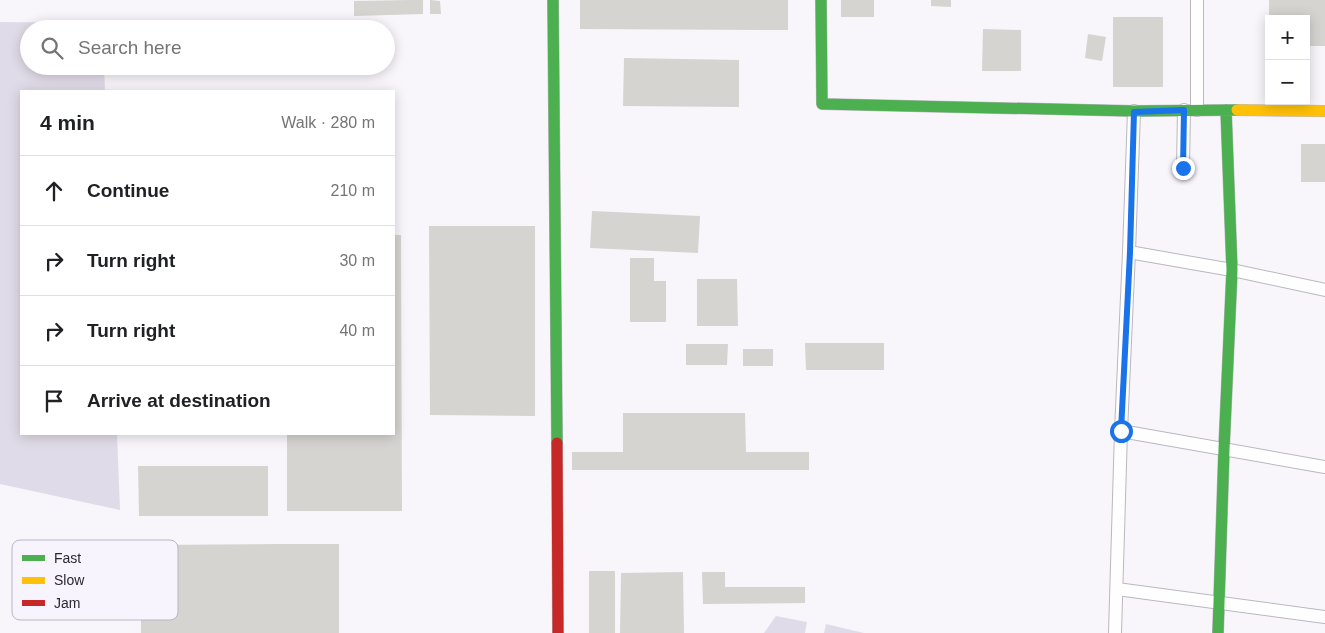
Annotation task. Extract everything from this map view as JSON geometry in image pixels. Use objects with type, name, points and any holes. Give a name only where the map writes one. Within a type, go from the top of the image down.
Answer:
[{"type":"street","points":[[553,0],[558,633]]},
{"type":"street","points":[[821,0],[822,104],[1134,112],[1184,110],[1325,111]]},
{"type":"street","points":[[1197,0],[1197,110]]},
{"type":"street","points":[[1183,168],[1184,110]]},
{"type":"street","points":[[1218,633],[1232,270],[1226,110]]},
{"type":"street","points":[[1115,633],[1134,112]]},
{"type":"street","points":[[1130,252],[1232,270],[1325,290]]},
{"type":"street","points":[[1121,431],[1325,468]]},
{"type":"street","points":[[1117,590],[1325,618]]},
{"type":"shaded area","points":[[0,22],[20,22],[20,75],[104,75],[105,90],[20,90],[20,435],[117,435],[120,510],[0,484]]},
{"type":"shaded area","points":[[776,616],[807,622],[805,633],[764,633]]},
{"type":"shaded area","points":[[826,624],[864,633],[824,633]]},
{"type":"building","points":[[423,0],[423,14],[354,16],[354,1]]},
{"type":"building","points":[[430,0],[440,1],[441,14],[430,14]]},
{"type":"building","points":[[580,0],[788,0],[788,30],[580,29]]},
{"type":"building","points":[[841,0],[874,0],[874,17],[841,17]]},
{"type":"building","points":[[931,0],[951,0],[951,7],[931,6]]},
{"type":"building","points":[[1269,0],[1325,0],[1325,46],[1310,46],[1310,15],[1269,15]]},
{"type":"building","points":[[1113,17],[1163,17],[1163,87],[1113,87]]},
{"type":"building","points":[[983,29],[1021,30],[1021,71],[982,71]]},
{"type":"building","points":[[1088,34],[1106,37],[1102,61],[1085,58]]},
{"type":"building","points":[[624,58],[739,60],[739,107],[623,106]]},
{"type":"building","points":[[1301,144],[1325,144],[1325,182],[1301,182]]},
{"type":"building","points":[[592,211],[700,216],[698,253],[590,248]]},
{"type":"building","points":[[429,226],[535,226],[535,416],[430,415]]},
{"type":"building","points":[[395,235],[401,235],[402,511],[287,511],[287,435],[395,435]]},
{"type":"building","points":[[630,258],[654,258],[654,281],[666,281],[666,322],[630,322]]},
{"type":"building","points":[[697,279],[737,279],[738,326],[697,326]]},
{"type":"building","points":[[805,343],[884,343],[884,370],[806,370]]},
{"type":"building","points":[[686,344],[728,344],[727,365],[686,365]]},
{"type":"building","points":[[743,349],[773,349],[773,366],[743,366]]},
{"type":"building","points":[[623,413],[745,413],[746,452],[809,452],[809,470],[572,470],[572,452],[623,452]]},
{"type":"building","points":[[138,466],[268,466],[268,516],[139,516]]},
{"type":"building","points":[[339,544],[339,633],[141,633],[141,620],[178,620],[178,545]]},
{"type":"building","points":[[589,571],[615,571],[615,633],[589,633]]},
{"type":"building","points":[[683,572],[684,633],[620,633],[621,573]]},
{"type":"building","points":[[702,572],[725,572],[725,587],[805,587],[805,603],[703,604]]},
{"type":"traffic: fast","points":[[553,0],[557,443]]},
{"type":"traffic: fast","points":[[821,0],[822,104],[1134,111],[1237,110]]},
{"type":"traffic: fast","points":[[1218,633],[1232,270],[1226,110]]},
{"type":"traffic: slow","points":[[1237,110],[1325,111]]},
{"type":"traffic: jam","points":[[557,443],[558,633]]},
{"type":"route","points":[[1121,431],[1130,252],[1134,112],[1184,110],[1183,168]]}]
